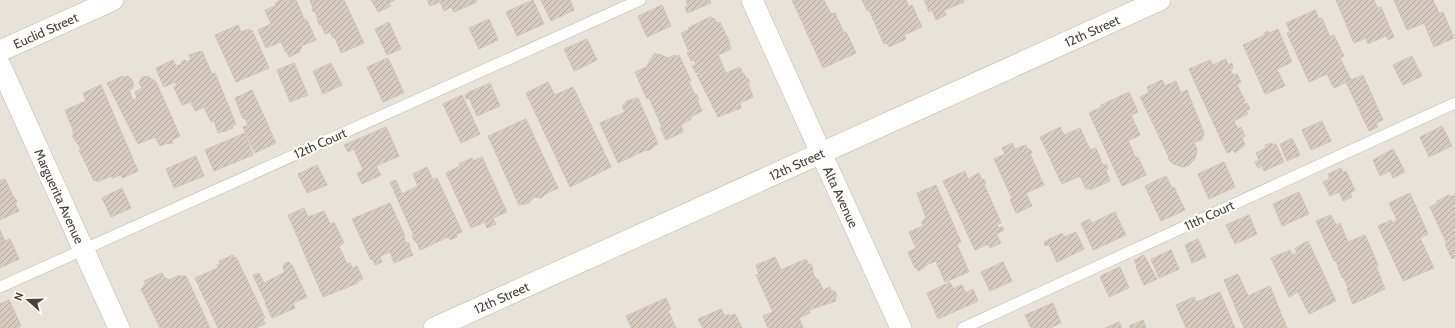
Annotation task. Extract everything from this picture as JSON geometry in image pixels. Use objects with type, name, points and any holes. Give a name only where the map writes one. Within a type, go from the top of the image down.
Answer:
[{"type":"street","name":"Euclid Street","points":[[0,51],[113,0]]},
{"type":"street","name":"Alta Avenue","points":[[752,0],[820,153],[901,328]]},
{"type":"street","name":"12th Street","points":[[434,328],[1160,0]]},
{"type":"street","name":"Marguerita Avenue","points":[[0,65],[119,328]]},
{"type":"lane","name":"12th Court","points":[[0,287],[640,0]]},
{"type":"lane","name":"11th Court","points":[[963,328],[1455,103]]},
{"type":"shaded area","points":[[0,0],[1455,0],[1455,328],[0,328]]},
{"type":"building","points":[[280,0],[296,0],[305,21],[307,20],[316,40],[301,46],[302,48],[299,50],[300,52],[289,57],[281,42],[266,48],[258,30],[271,24],[265,10],[276,6],[275,3]]},
{"type":"building","points":[[310,0],[344,0],[364,43],[341,53],[335,38],[333,38],[330,32],[325,34],[321,24],[319,25],[315,11],[313,12]]},
{"type":"building","points":[[371,0],[395,0],[389,3],[391,6],[378,12]]},
{"type":"building","points":[[427,0],[476,0],[477,2],[454,12],[451,7],[444,11],[440,2],[430,6]]},
{"type":"building","points":[[533,0],[544,24],[517,36],[506,12]]},
{"type":"building","points":[[541,0],[570,0],[574,10],[551,21]]},
{"type":"building","points":[[686,0],[710,0],[711,3],[687,13],[685,7],[688,6]]},
{"type":"building","points":[[792,0],[824,0],[831,14],[835,13],[844,33],[846,32],[856,53],[823,68]]},
{"type":"building","points":[[862,0],[906,0],[909,7],[912,5],[922,27],[904,35],[906,39],[889,47],[887,43],[884,44],[869,10],[867,11]]},
{"type":"building","points":[[924,0],[963,0],[964,2],[944,10],[946,15],[936,20],[932,10],[929,12]]},
{"type":"building","points":[[1336,0],[1374,0],[1377,8],[1381,7],[1394,37],[1388,40],[1386,36],[1368,44],[1366,38],[1354,43]]},
{"type":"building","points":[[1394,0],[1433,0],[1439,13],[1443,12],[1454,38],[1434,47],[1424,23],[1407,30]]},
{"type":"building","points":[[662,5],[671,26],[647,37],[638,16]]},
{"type":"building","points":[[1315,10],[1319,19],[1322,18],[1330,37],[1334,35],[1344,56],[1340,58],[1351,80],[1334,88],[1327,74],[1309,82],[1287,33],[1290,32],[1286,23]]},
{"type":"building","points":[[710,17],[715,19],[717,23],[720,22],[730,43],[731,49],[718,55],[726,73],[740,67],[743,74],[750,82],[748,83],[753,97],[740,103],[741,108],[718,117],[697,75],[700,74],[700,72],[696,73],[692,66],[696,64],[694,60],[691,61],[687,52],[690,51],[689,49],[688,50],[681,33],[689,30],[688,28]]},
{"type":"building","points":[[489,19],[498,40],[479,49],[469,28]]},
{"type":"building","points":[[389,22],[401,49],[387,55],[375,29]]},
{"type":"building","points":[[238,25],[241,32],[249,29],[250,31],[252,30],[269,68],[236,82],[215,35]]},
{"type":"building","points":[[1278,29],[1292,62],[1277,69],[1285,86],[1265,94],[1243,45],[1265,35],[1264,33],[1268,31],[1269,33]]},
{"type":"building","points":[[587,39],[597,60],[574,71],[564,49]]},
{"type":"building","points":[[202,51],[212,74],[215,73],[236,124],[232,126],[233,128],[224,132],[218,133],[214,121],[211,122],[204,107],[195,111],[191,102],[182,105],[174,87],[177,86],[175,82],[164,87],[156,68],[173,60],[176,66],[182,64],[181,62],[185,60],[186,62],[191,60],[189,55]]},
{"type":"building","points":[[656,53],[657,55],[659,54],[668,58],[679,55],[691,81],[689,82],[695,95],[696,94],[699,99],[697,100],[702,111],[690,117],[691,119],[681,125],[683,132],[666,140],[649,98],[647,99],[635,72],[647,67],[650,59],[653,58],[652,56]]},
{"type":"building","points":[[1412,56],[1422,76],[1403,85],[1393,65]]},
{"type":"building","points":[[388,58],[404,93],[383,102],[367,67]]},
{"type":"building","points":[[1226,59],[1228,65],[1232,63],[1233,68],[1230,69],[1233,75],[1237,74],[1241,82],[1237,84],[1245,101],[1242,103],[1243,105],[1247,103],[1250,109],[1246,110],[1248,114],[1234,121],[1238,129],[1241,127],[1245,136],[1242,137],[1245,145],[1235,153],[1233,150],[1227,153],[1189,69],[1210,60],[1213,65]]},
{"type":"building","points":[[294,63],[308,95],[290,102],[277,70]]},
{"type":"building","points":[[331,63],[342,85],[323,94],[313,71]]},
{"type":"building","points":[[1363,75],[1383,120],[1376,123],[1378,127],[1369,131],[1346,82]]},
{"type":"building","points":[[123,76],[124,78],[128,76],[133,81],[133,88],[129,90],[133,100],[137,98],[135,92],[142,88],[139,83],[142,77],[148,76],[156,82],[180,136],[172,140],[173,143],[167,143],[160,146],[155,137],[138,144],[107,83]]},
{"type":"building","points":[[1162,80],[1165,86],[1176,81],[1181,93],[1187,90],[1204,133],[1202,140],[1194,142],[1197,150],[1195,159],[1189,165],[1183,167],[1173,164],[1168,158],[1169,157],[1140,97],[1149,93],[1147,87]]},
{"type":"building","points":[[548,82],[555,95],[573,87],[611,167],[570,187],[526,93]]},
{"type":"building","points":[[490,83],[500,106],[477,116],[469,98],[466,99],[465,95]]},
{"type":"building","points":[[101,85],[138,171],[122,178],[121,175],[112,178],[111,176],[97,182],[97,180],[94,181],[79,150],[81,149],[73,137],[73,130],[65,110],[86,101],[83,93]]},
{"type":"building","points":[[252,90],[276,143],[255,153],[243,127],[248,125],[245,118],[243,119],[235,98]]},
{"type":"building","points":[[1129,92],[1138,112],[1131,115],[1140,135],[1128,141],[1136,158],[1138,157],[1146,175],[1122,186],[1089,113],[1102,107],[1101,105]]},
{"type":"building","points":[[462,95],[480,134],[461,143],[443,104]]},
{"type":"building","points":[[638,98],[658,144],[647,151],[646,150],[618,163],[600,123],[625,112],[622,106],[626,101]]},
{"type":"building","points":[[526,119],[558,188],[547,193],[541,198],[535,197],[529,203],[519,205],[488,136]]},
{"type":"building","points":[[1322,121],[1331,141],[1311,150],[1302,130]]},
{"type":"building","points":[[1442,126],[1452,146],[1429,157],[1420,137]]},
{"type":"building","points":[[386,127],[399,156],[376,166],[381,175],[362,184],[357,173],[363,170],[354,149],[348,152],[344,145]]},
{"type":"building","points":[[1060,127],[1064,135],[1080,128],[1090,150],[1096,148],[1103,165],[1106,164],[1108,169],[1106,171],[1110,181],[1090,190],[1089,188],[1086,189],[1080,176],[1062,184],[1040,137]]},
{"type":"building","points":[[245,133],[253,155],[214,171],[205,150]]},
{"type":"building","points":[[1292,138],[1300,155],[1287,161],[1280,144]]},
{"type":"building","points":[[1012,143],[1015,149],[1026,145],[1028,150],[1030,149],[1032,153],[1030,154],[1044,185],[1026,193],[1032,206],[1016,213],[1010,199],[1012,198],[994,159],[1005,154],[1002,148]]},
{"type":"building","points":[[1272,143],[1273,145],[1276,144],[1284,162],[1264,171],[1262,166],[1258,168],[1255,162],[1259,160],[1256,153],[1266,148],[1265,145]]},
{"type":"building","points":[[1393,149],[1405,172],[1393,178],[1390,171],[1380,176],[1373,160]]},
{"type":"building","points":[[196,156],[204,176],[174,188],[166,169]]},
{"type":"building","points":[[482,157],[507,212],[493,218],[496,224],[487,228],[485,222],[471,228],[446,173],[460,166],[459,164],[472,158],[473,161]]},
{"type":"building","points":[[1224,162],[1235,187],[1209,199],[1198,174]]},
{"type":"building","points":[[317,165],[327,185],[307,193],[298,174]]},
{"type":"building","points":[[427,167],[433,180],[437,178],[462,232],[456,234],[457,237],[450,240],[448,237],[420,250],[412,236],[414,236],[390,182],[396,180],[402,194],[418,186],[413,174]]},
{"type":"building","points":[[1341,168],[1343,173],[1346,171],[1355,190],[1350,193],[1352,197],[1343,201],[1339,192],[1330,196],[1323,182],[1330,179],[1328,174]]},
{"type":"building","points":[[965,171],[968,179],[979,173],[982,180],[984,179],[986,183],[984,184],[1001,223],[997,225],[999,228],[1002,226],[1004,230],[996,234],[1001,243],[990,248],[988,244],[975,250],[943,181]]},
{"type":"building","points":[[1166,176],[1172,188],[1174,187],[1185,210],[1161,221],[1145,186]]},
{"type":"building","points":[[0,179],[1,181],[5,179],[17,202],[15,203],[19,211],[0,220]]},
{"type":"building","points":[[936,185],[961,242],[957,244],[969,272],[945,282],[936,261],[924,266],[925,267],[918,271],[917,268],[915,268],[908,252],[916,248],[909,232],[923,226],[922,223],[926,218],[917,193]]},
{"type":"building","points":[[122,188],[131,208],[111,217],[102,198]]},
{"type":"building","points":[[1299,192],[1309,214],[1282,226],[1273,204]]},
{"type":"building","points":[[1410,193],[1428,234],[1420,238],[1434,268],[1403,281],[1378,226],[1391,220],[1392,223],[1397,220],[1389,203]]},
{"type":"building","points":[[1449,195],[1450,197],[1455,195],[1455,257],[1452,259],[1445,244],[1447,244],[1430,207],[1438,203],[1437,201]]},
{"type":"building","points":[[390,203],[405,236],[406,243],[408,242],[413,255],[394,263],[390,252],[380,256],[382,262],[375,265],[373,259],[371,260],[352,219]]},
{"type":"building","points":[[304,208],[308,217],[324,211],[330,224],[334,222],[344,243],[339,246],[347,264],[350,263],[351,269],[357,266],[363,279],[357,282],[358,283],[323,297],[288,215]]},
{"type":"building","points":[[1115,212],[1126,235],[1093,250],[1081,223],[1090,219],[1092,223]]},
{"type":"building","points":[[1249,215],[1257,234],[1235,244],[1226,225]]},
{"type":"building","points":[[1331,215],[1336,225],[1340,223],[1348,242],[1365,235],[1378,265],[1376,266],[1385,289],[1353,304],[1344,278],[1342,278],[1336,261],[1334,261],[1316,221]]},
{"type":"building","points":[[0,230],[5,241],[10,239],[19,259],[0,268]]},
{"type":"building","points":[[1076,232],[1084,249],[1057,262],[1049,245],[1045,246],[1044,242],[1062,233],[1064,237]]},
{"type":"building","points":[[1198,239],[1206,257],[1192,263],[1185,245]]},
{"type":"building","points":[[1308,241],[1336,301],[1309,314],[1298,292],[1289,297],[1271,258],[1290,250],[1292,255],[1297,253],[1295,248]]},
{"type":"building","points":[[1171,250],[1179,269],[1159,278],[1151,259]]},
{"type":"building","points":[[233,255],[234,258],[236,257],[265,318],[263,319],[265,324],[256,328],[218,328],[195,278],[218,268],[217,265],[220,264],[219,261]]},
{"type":"building","points":[[1144,255],[1157,279],[1144,285],[1134,260]]},
{"type":"building","points":[[775,257],[781,270],[806,259],[809,265],[811,264],[816,280],[818,279],[823,290],[830,287],[831,291],[835,291],[837,296],[835,299],[836,301],[809,310],[810,313],[799,318],[803,328],[768,328],[763,316],[773,312],[756,275],[759,274],[756,265]]},
{"type":"building","points":[[288,262],[292,265],[307,297],[293,303],[295,308],[272,318],[253,275],[259,273],[264,283],[285,272],[283,267],[284,264]]},
{"type":"building","points":[[1003,262],[1012,281],[990,291],[981,272]]},
{"type":"building","points":[[1120,267],[1129,288],[1109,297],[1100,276]]},
{"type":"building","points":[[162,273],[164,277],[169,280],[178,276],[186,276],[210,328],[160,328],[141,289],[146,285],[144,281]]},
{"type":"building","points":[[1238,274],[1248,296],[1270,286],[1287,328],[1244,328],[1224,280]]},
{"type":"building","points":[[950,282],[953,289],[962,285],[966,293],[973,289],[978,301],[938,319],[927,293]]},
{"type":"building","points":[[1220,292],[1235,328],[1186,328],[1176,305],[1194,297],[1196,302]]},
{"type":"building","points":[[666,298],[671,309],[668,310],[676,328],[631,328],[626,316]]},
{"type":"building","points":[[9,300],[21,326],[17,328],[0,328],[0,304]]},
{"type":"building","points":[[1053,303],[1061,323],[1050,328],[1031,328],[1025,315]]},
{"type":"building","points":[[721,309],[725,316],[728,314],[729,316],[735,314],[742,328],[703,328],[698,319]]},
{"type":"building","points":[[1143,320],[1146,328],[1130,328],[1129,326]]},
{"type":"building","points":[[1119,322],[1122,328],[1105,328]]}]
